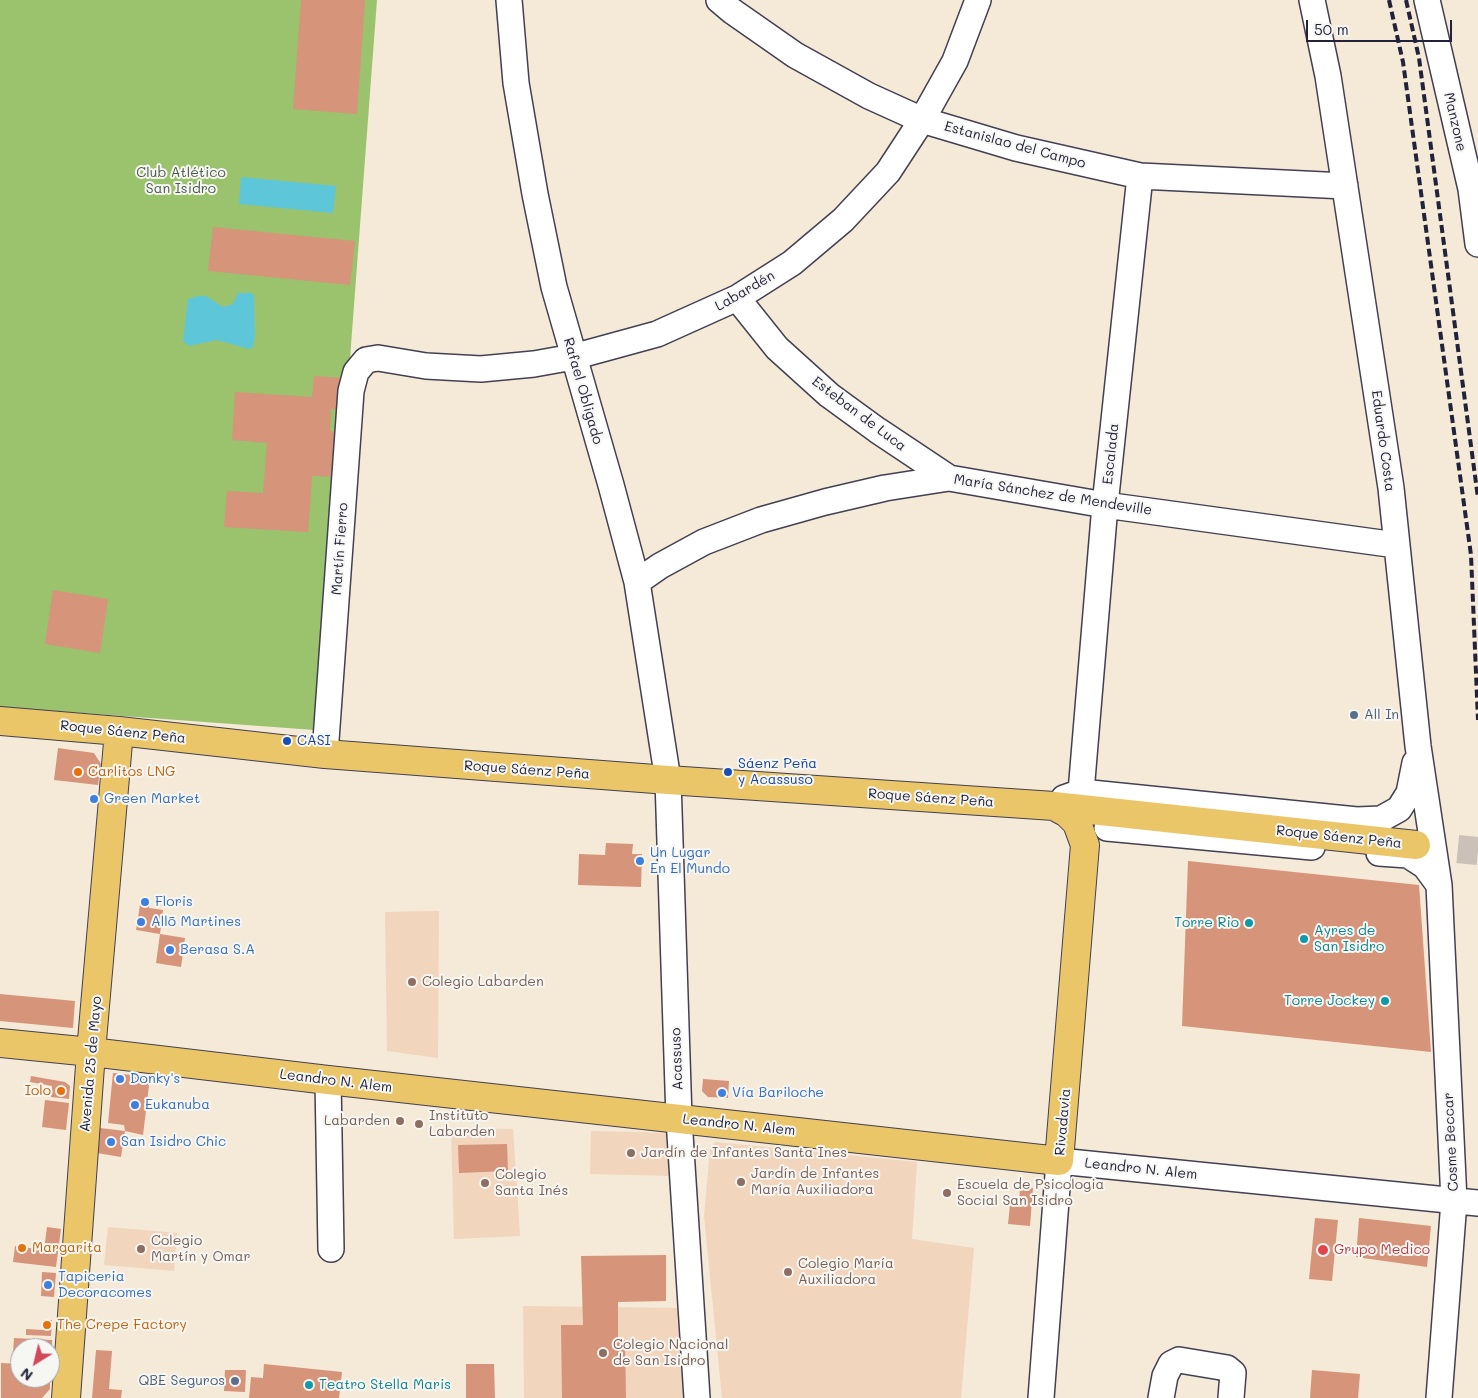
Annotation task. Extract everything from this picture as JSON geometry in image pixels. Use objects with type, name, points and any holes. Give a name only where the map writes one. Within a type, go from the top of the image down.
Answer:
[{"type":"main road","name":"Roque Sáenz Peña","points":[[0,721],[119,731],[325,754],[668,780],[1054,806],[1151,818],[1416,845]]},
{"type":"main road","name":"Avenida 25 de Mayo","points":[[66,1398],[91,1052],[119,731]]},
{"type":"main road","name":"Rivadavia","points":[[1054,806],[1067,813],[1077,823],[1085,845],[1059,1161]]},
{"type":"main road","points":[[1085,845],[1107,828],[1151,818]]},
{"type":"main road","name":"Leandro N. Alem","points":[[0,1043],[1059,1161]]},
{"type":"street","name":"Rafael Obligado","points":[[509,0],[516,83],[535,194],[554,287],[637,582],[668,780]]},
{"type":"street","name":"Estanislao del Campo","points":[[719,0],[796,55],[869,96],[922,120],[1016,148],[1140,176],[1345,186]]},
{"type":"street","name":"Labardén","points":[[378,358],[426,366],[481,369],[534,364],[573,357],[657,334],[737,298],[792,263],[843,220],[888,172],[922,120],[955,61],[978,0]]},
{"type":"street","name":"Eduardo Costa","points":[[1312,0],[1328,76],[1391,488],[1418,746],[1439,885]]},
{"type":"street","name":"Manzone","points":[[1427,0],[1475,189],[1478,244]]},
{"type":"street","name":"Escalada","points":[[1081,792],[1105,505],[1140,176]]},
{"type":"street","name":"Esteban de Luca","points":[[737,298],[777,348],[829,394],[877,430],[949,478]]},
{"type":"street","name":"Martín Fierro","points":[[325,754],[351,391],[356,372],[366,360],[378,358]]},
{"type":"street","name":"María Sánchez de Mendeville","points":[[637,582],[660,566],[704,542],[761,520],[885,488],[949,478],[1105,505],[1396,544]]},
{"type":"street","name":"Roque Sáenz Peña","points":[[1081,792],[1357,820],[1381,820],[1399,810],[1409,793],[1418,746]]},
{"type":"street","name":"Acassuso","points":[[668,780],[679,1119],[697,1398]]},
{"type":"street","points":[[1054,806],[1066,796],[1081,792]]},
{"type":"street","name":"Roque Sáenz Peña","points":[[1107,828],[1408,855],[1425,866],[1439,885]]},
{"type":"street","name":"Cosme Beccar","points":[[1439,885],[1466,1202],[1439,1398]]},
{"type":"street","points":[[328,1080],[331,1249]]},
{"type":"street","name":"Leandro N. Alem","points":[[1059,1161],[1466,1202]]},
{"type":"street","name":"Rivadavia","points":[[1041,1398],[1059,1161]]},
{"type":"street","points":[[1161,1398],[1165,1376],[1171,1364],[1178,1360],[1228,1368],[1233,1373],[1231,1398]]},
{"type":"shaded area","name":"Colegio Labarden","points":[[439,911],[438,1058],[387,1051],[385,912]]},
{"type":"shaded area","name":"Colegio Santa Inés","points":[[451,1128],[513,1129],[520,1236],[454,1239]]},
{"type":"shaded area","name":"Jardín de Infantes Santa Ines","points":[[591,1131],[672,1133],[671,1176],[590,1174]]},
{"type":"shaded area","name":"Colegio María Auxiliadora","points":[[715,1142],[917,1162],[912,1239],[974,1248],[961,1398],[722,1398],[704,1216],[710,1149]]},
{"type":"shaded area","name":"Colegio Martín y Omar","points":[[108,1227],[177,1233],[174,1271],[104,1265]]},
{"type":"shaded area","name":"Colegio Nacional de San Isidro","points":[[523,1306],[681,1308],[684,1398],[524,1398]]},
{"type":"green space","name":"Club Atlético San Isidro","points":[[0,0],[377,0],[351,345],[328,731],[0,707]]},
{"type":"water","points":[[241,177],[336,186],[333,213],[239,204]]},
{"type":"water","points":[[238,293],[251,293],[254,295],[255,335],[253,347],[249,349],[217,340],[189,346],[183,341],[188,299],[206,296],[223,307],[233,304]]},
{"type":"building","points":[[301,0],[365,0],[357,114],[293,109]]},
{"type":"building","points":[[213,227],[355,241],[350,285],[208,271]]},
{"type":"building","points":[[314,376],[344,378],[342,410],[331,409],[330,431],[338,432],[335,477],[312,476],[308,532],[224,527],[227,491],[263,493],[267,443],[232,440],[235,392],[312,397]]},
{"type":"building","points":[[53,590],[108,599],[100,653],[45,644]]},
{"type":"building","name":"Carlitos LNG","points":[[58,748],[94,753],[101,764],[98,785],[54,780]]},
{"type":"building","points":[[606,843],[633,844],[632,854],[642,854],[641,887],[578,885],[579,854],[605,855]]},
{"type":"building","name":"Ayres de San Isidro","points":[[1188,861],[1419,885],[1431,1052],[1182,1026]]},
{"type":"building","points":[[141,899],[150,900],[149,908],[163,910],[160,934],[136,930]]},
{"type":"building","name":"Berasa S.A","points":[[160,934],[185,938],[181,967],[156,963]]},
{"type":"building","points":[[0,994],[75,1001],[73,1028],[0,1021]]},
{"type":"building","points":[[113,1073],[150,1077],[143,1135],[125,1131],[124,1125],[108,1123]]},
{"type":"building","name":"Iolo","points":[[31,1076],[65,1082],[70,1086],[69,1099],[51,1097],[52,1086],[30,1082]]},
{"type":"building","points":[[703,1079],[729,1081],[728,1098],[708,1097],[702,1091]]},
{"type":"building","points":[[45,1100],[69,1103],[66,1130],[42,1127]]},
{"type":"building","name":"San Isidro Chic","points":[[100,1128],[125,1131],[121,1157],[97,1153]]},
{"type":"building","points":[[507,1144],[508,1171],[459,1173],[458,1145]]},
{"type":"building","points":[[1020,1187],[1033,1188],[1030,1226],[1008,1224],[1010,1205],[1019,1206]]},
{"type":"building","name":"Grupo Medico","points":[[1315,1218],[1338,1220],[1332,1281],[1309,1279]]},
{"type":"building","points":[[1359,1218],[1431,1226],[1427,1267],[1356,1257]]},
{"type":"building","name":"Margarita","points":[[47,1227],[61,1229],[56,1267],[13,1262],[15,1246],[44,1250]]},
{"type":"building","points":[[666,1255],[666,1301],[618,1302],[618,1340],[625,1340],[626,1398],[562,1398],[561,1325],[583,1325],[581,1256]]},
{"type":"building","name":"Tapiceria Decoracomes","points":[[42,1272],[56,1273],[54,1297],[41,1296]]},
{"type":"building","name":"The Crepe Factory","points":[[43,1320],[52,1320],[51,1336],[26,1335],[26,1329],[43,1330]]},
{"type":"building","points":[[96,1350],[112,1351],[109,1389],[122,1390],[121,1398],[92,1398]]},
{"type":"building","points":[[1,1363],[10,1363],[10,1388],[50,1388],[42,1398],[1,1398]]},
{"type":"building","name":"Teatro Stella Maris","points":[[264,1364],[342,1372],[339,1398],[249,1398],[251,1377],[263,1378]]},
{"type":"building","points":[[466,1364],[494,1364],[495,1398],[466,1398]]},
{"type":"building","name":"QBE Seguros","points":[[225,1370],[246,1370],[245,1392],[224,1391]]},
{"type":"building","points":[[1312,1370],[1360,1374],[1358,1398],[1310,1398]]},
{"type":"tunnel","points":[[1416,845],[1478,851]]},
{"type":"railway","points":[[1389,0],[1403,62],[1471,555],[1478,720]]},
{"type":"railway","points":[[1406,0],[1419,58],[1478,498]]},
{"type":"place","name":"All In","points":[[1354,715]]},
{"type":"place","name":"CASI","points":[[287,741]]},
{"type":"place","name":"Carlitos LNG","points":[[78,772]]},
{"type":"place","name":"Sáenz Peña y Acassuso","points":[[728,772]]},
{"type":"place","name":"Green Market","points":[[94,799]]},
{"type":"place","name":"Un Lugar En El Mundo","points":[[640,861]]},
{"type":"place","name":"Floris","points":[[145,902]]},
{"type":"place","name":"Allō Martines","points":[[141,922]]},
{"type":"place","name":"Torre Rio","points":[[1249,923]]},
{"type":"place","name":"Ayres de San Isidro","points":[[1304,939]]},
{"type":"place","name":"Berasa S.A","points":[[170,950]]},
{"type":"place","name":"Colegio Labarden","points":[[412,982]]},
{"type":"place","name":"Torre Jockey","points":[[1385,1001]]},
{"type":"place","name":"Donky's","points":[[120,1079]]},
{"type":"place","name":"Iolo","points":[[61,1091]]},
{"type":"place","name":"Vía Bariloche","points":[[722,1093]]},
{"type":"place","name":"Eukanuba","points":[[135,1105]]},
{"type":"place","name":"Labarden","points":[[400,1121]]},
{"type":"place","name":"Instituto Labarden","points":[[419,1124]]},
{"type":"place","name":"San Isidro Chic","points":[[111,1142]]},
{"type":"place","name":"Jardín de Infantes Santa Ines","points":[[631,1153]]},
{"type":"place","name":"Jardín de Infantes María Auxiliadora","points":[[741,1182]]},
{"type":"place","name":"Colegio Santa Inés","points":[[485,1183]]},
{"type":"place","name":"Escuela de Psicologia Social San Isidro","points":[[947,1193]]},
{"type":"place","name":"Margarita","points":[[22,1248]]},
{"type":"place","name":"Colegio Martín y Omar","points":[[141,1249]]},
{"type":"place","name":"Grupo Medico","points":[[1323,1250]]},
{"type":"place","name":"Colegio María Auxiliadora","points":[[788,1272]]},
{"type":"place","name":"Tapiceria Decoracomes","points":[[48,1285]]},
{"type":"place","name":"The Crepe Factory","points":[[47,1325]]},
{"type":"place","name":"Colegio Nacional de San Isidro","points":[[603,1353]]},
{"type":"place","name":"QBE Seguros","points":[[235,1381]]},
{"type":"place","name":"Teatro Stella Maris","points":[[309,1385]]}]
